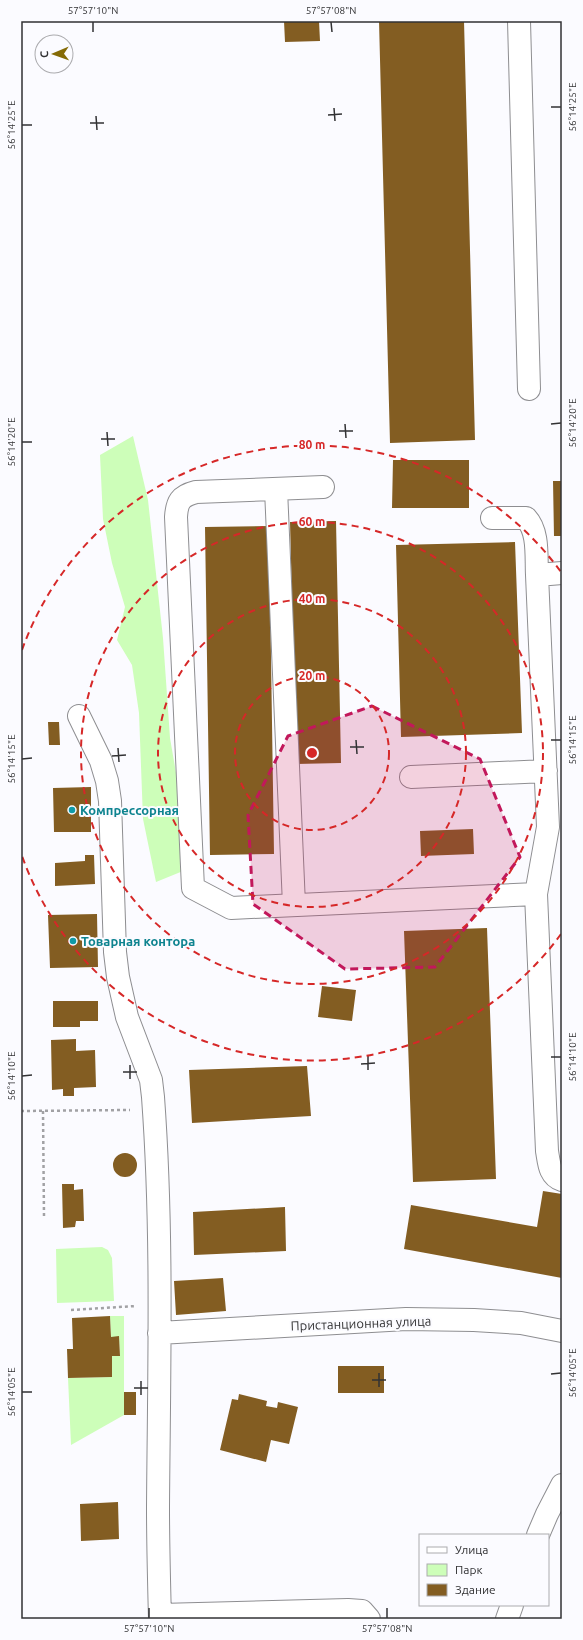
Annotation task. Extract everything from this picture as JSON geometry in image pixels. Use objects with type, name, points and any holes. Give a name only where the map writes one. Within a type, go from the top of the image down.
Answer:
[{"type":"street","points":[[520,21],[529,390]]},
{"type":"street","points":[[323,486],[196,492],[186,495],[177,505],[193,888],[231,908],[536,894]]},
{"type":"street","points":[[276,489],[294,905]]},
{"type":"street","points":[[492,518],[526,518],[532,525],[535,538],[546,771],[555,827],[536,894],[547,1151],[550,1170],[558,1179],[562,1180]]},
{"type":"street","points":[[536,575],[562,573]]},
{"type":"street","points":[[79,716],[101,761],[107,781],[110,801],[115,952],[118,977],[127,1017],[151,1080],[154,1110],[158,1207],[158,1509],[160,1617],[348,1610],[362,1611],[369,1619]]},
{"type":"street","points":[[411,777],[546,771]]},
{"type":"street","name":"Пристанционная улица","points":[[159,1332],[406,1319],[474,1320],[521,1323],[562,1331]]},
{"type":"street","points":[[538,1534],[562,1485]]},
{"type":"street","points":[[507,1619],[512,1606]]},
{"type":"path","points":[[21,1112],[154,1110]]},
{"type":"path","points":[[43,1111],[44,1216]]},
{"type":"path","points":[[71,1310],[159,1305]]},
{"type":"highlighted area","points":[[372,706],[480,759],[520,857],[435,967],[345,969],[253,904],[248,815],[288,736]]},
{"type":"green space","points":[[133,436],[148,500],[163,638],[170,738],[180,796],[188,869],[156,882],[143,819],[139,713],[132,665],[117,640],[125,607],[112,563],[103,519],[100,455]]},
{"type":"green space","points":[[102,1247],[108,1250],[112,1258],[114,1301],[57,1303],[56,1249]]},
{"type":"green space","points":[[110,1316],[124,1316],[124,1415],[71,1445],[68,1378],[112,1377],[112,1356],[120,1355],[119,1337],[111,1337]]},
{"type":"building","points":[[284,21],[319,21],[320,41],[285,42]]},
{"type":"building","points":[[379,21],[464,21],[475,440],[390,443]]},
{"type":"building","points":[[393,460],[469,460],[469,508],[392,508]]},
{"type":"building","points":[[553,481],[562,481],[562,536],[554,536]]},
{"type":"building","points":[[336,521],[341,763],[296,764],[290,522]]},
{"type":"building","points":[[269,526],[274,854],[210,855],[205,527]]},
{"type":"building","points":[[515,542],[522,733],[401,737],[396,545]]},
{"type":"building","points":[[48,722],[59,722],[60,745],[49,745]]},
{"type":"building","name":"Компрессорная","points":[[91,787],[91,832],[54,832],[53,788]]},
{"type":"building","points":[[473,829],[474,854],[421,856],[420,831]]},
{"type":"building","points":[[85,855],[94,855],[95,884],[55,886],[55,863],[85,861]]},
{"type":"building","name":"Товарная контора","points":[[97,914],[98,967],[50,968],[48,915]]},
{"type":"building","points":[[487,928],[496,1179],[413,1182],[404,931]]},
{"type":"building","points":[[322,986],[356,990],[352,1021],[318,1017]]},
{"type":"building","points":[[53,1001],[98,1001],[98,1021],[80,1021],[80,1027],[53,1027]]},
{"type":"building","points":[[76,1039],[76,1051],[95,1050],[96,1087],[74,1088],[74,1096],[63,1096],[63,1089],[52,1090],[51,1040]]},
{"type":"building","points":[[307,1066],[311,1116],[192,1123],[189,1070]]},
{"type":"building","points":[[125,1153],[134,1156],[137,1165],[134,1174],[125,1177],[116,1174],[113,1165],[116,1156]]},
{"type":"building","points":[[62,1184],[74,1184],[74,1190],[83,1189],[84,1221],[76,1221],[75,1227],[63,1228]]},
{"type":"building","points":[[543,1191],[562,1194],[562,1278],[404,1249],[411,1205],[537,1227]]},
{"type":"building","points":[[285,1207],[286,1251],[194,1255],[193,1212]]},
{"type":"building","points":[[223,1278],[226,1311],[176,1315],[174,1281]]},
{"type":"building","points":[[110,1316],[111,1337],[119,1336],[120,1356],[112,1356],[112,1377],[68,1378],[67,1349],[73,1349],[72,1318]]},
{"type":"building","points":[[338,1366],[384,1366],[384,1393],[338,1393]]},
{"type":"building","points":[[124,1392],[136,1392],[136,1415],[124,1415]]},
{"type":"building","points":[[239,1394],[267,1401],[266,1406],[277,1408],[278,1402],[298,1407],[289,1444],[271,1440],[266,1462],[220,1450],[232,1399],[238,1400]]},
{"type":"building","points":[[118,1502],[119,1539],[81,1541],[80,1504]]},
{"type":"place","name":"Компрессорная","points":[[72,810]]},
{"type":"place","name":"Товарная контора","points":[[73,941]]}]
